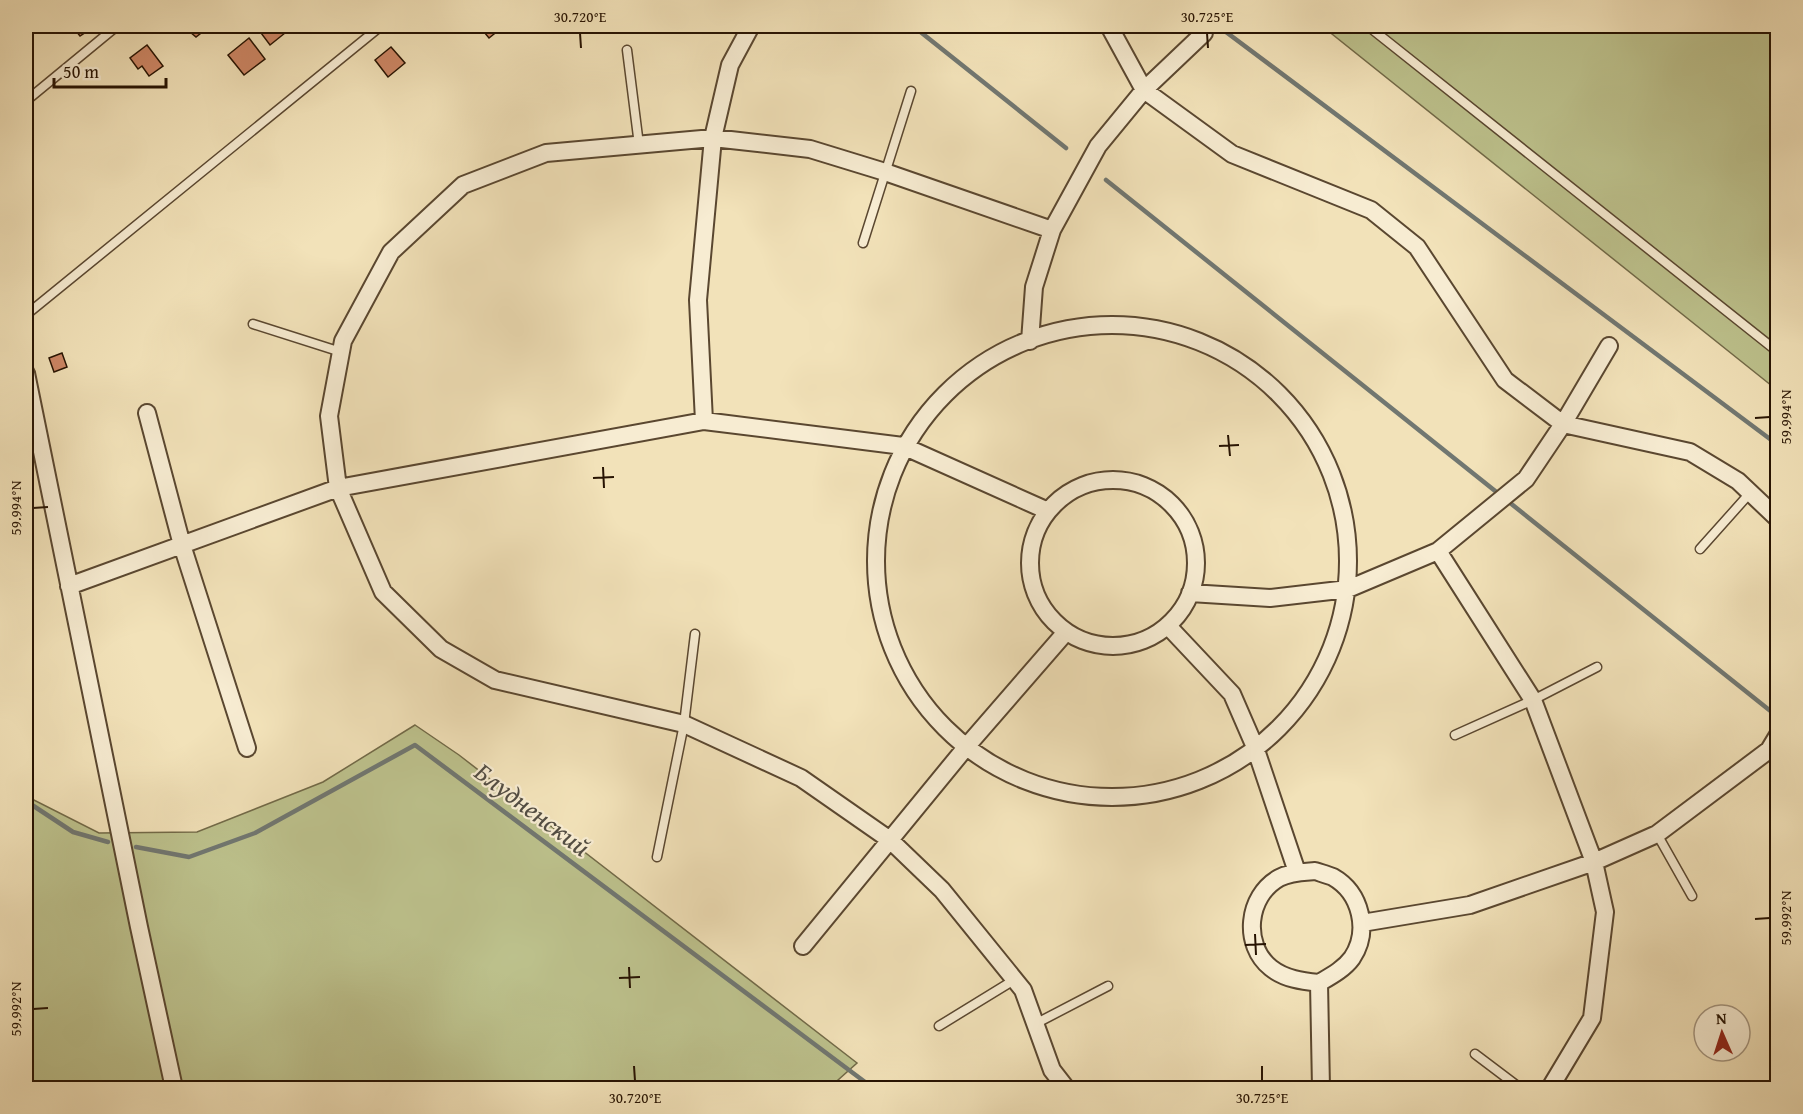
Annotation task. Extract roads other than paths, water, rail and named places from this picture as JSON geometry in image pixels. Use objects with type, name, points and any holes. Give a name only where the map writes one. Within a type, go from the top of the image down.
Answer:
[{"type":"street","points":[[704,421],[698,300],[713,138],[730,65],[751,26]]},
{"type":"street","points":[[1109,26],[1144,90],[1232,154],[1371,210],[1417,247],[1505,380],[1563,424],[1690,452],[1738,481],[1778,519]]},
{"type":"street","points":[[1030,340],[1034,287],[1052,230],[1098,146],[1144,90],[1204,33]]},
{"type":"street","points":[[1052,230],[885,172],[810,149],[713,138],[546,153],[463,185],[392,252],[343,341],[329,416],[338,488],[383,592],[441,649],[495,680],[684,724],[801,778],[890,840],[942,890],[1023,990],[1052,1070],[1066,1089]]},
{"type":"street","points":[[1077,326],[1149,327],[1218,349],[1278,391],[1321,448],[1346,517],[1348,590],[1327,662],[1284,725],[1224,771],[1152,796],[1076,796],[1003,773],[942,728],[898,666],[876,594],[878,518],[903,446],[948,389],[1008,348],[1030,340],[1077,326]]},
{"type":"street","points":[[1190,593],[1270,598],[1348,590],[1438,551],[1526,479],[1563,424],[1609,346]]},
{"type":"street","points":[[26,373],[136,917],[174,1089]]},
{"type":"street","points":[[147,413],[182,545],[247,748]]},
{"type":"street","points":[[69,586],[338,488],[704,421],[903,446],[1048,511]]},
{"type":"street","points":[[1121,480],[1148,487],[1170,502],[1187,525],[1196,551],[1195,578],[1190,593],[1186,604],[1168,626],[1145,640],[1118,646],[1091,644],[1066,632],[1046,614],[1034,589],[1029,562],[1034,535],[1048,511],[1068,493],[1094,482],[1121,480]]},
{"type":"street","points":[[1438,551],[1533,700],[1593,862],[1605,912],[1592,1018],[1551,1089]]},
{"type":"street","points":[[1168,626],[1232,694],[1255,747],[1297,872]]},
{"type":"street","points":[[803,946],[967,746],[1066,632]]},
{"type":"street","points":[[1362,923],[1470,905],[1593,862],[1657,834],[1769,750],[1778,735]]},
{"type":"street","points":[[1315,871],[1333,877],[1348,889],[1358,905],[1362,923],[1360,941],[1352,958],[1338,971],[1319,983],[1286,977],[1270,968],[1259,954],[1252,938],[1251,921],[1256,903],[1266,889],[1280,878],[1297,872],[1315,871]]},
{"type":"street","points":[[1319,983],[1321,1089]]},
{"type":"lane","points":[[26,100],[117,26]]},
{"type":"lane","points":[[26,315],[381,26]]},
{"type":"lane","points":[[1368,26],[1778,352]]},
{"type":"lane","points":[[627,50],[639,145]]},
{"type":"lane","points":[[863,243],[911,91]]},
{"type":"lane","points":[[253,324],[341,352]]},
{"type":"lane","points":[[1700,549],[1750,493]]},
{"type":"lane","points":[[657,857],[684,724],[695,634]]},
{"type":"lane","points":[[1455,735],[1533,700],[1598,667]]},
{"type":"lane","points":[[1657,834],[1692,896]]},
{"type":"lane","points":[[939,1026],[1014,980]]},
{"type":"lane","points":[[1035,1024],[1108,986]]},
{"type":"lane","points":[[1475,1054],[1520,1089]]},
{"type":"waterway","points":[[913,26],[1066,148]]},
{"type":"waterway","points":[[1218,26],[1778,445]]},
{"type":"waterway","points":[[1106,180],[1778,717]]},
{"type":"waterway","name":"Блудненский","points":[[136,847],[189,857],[255,833],[415,745],[873,1088]]},
{"type":"waterway","name":"Блудненский","points":[[26,801],[73,832],[108,842]]}]
